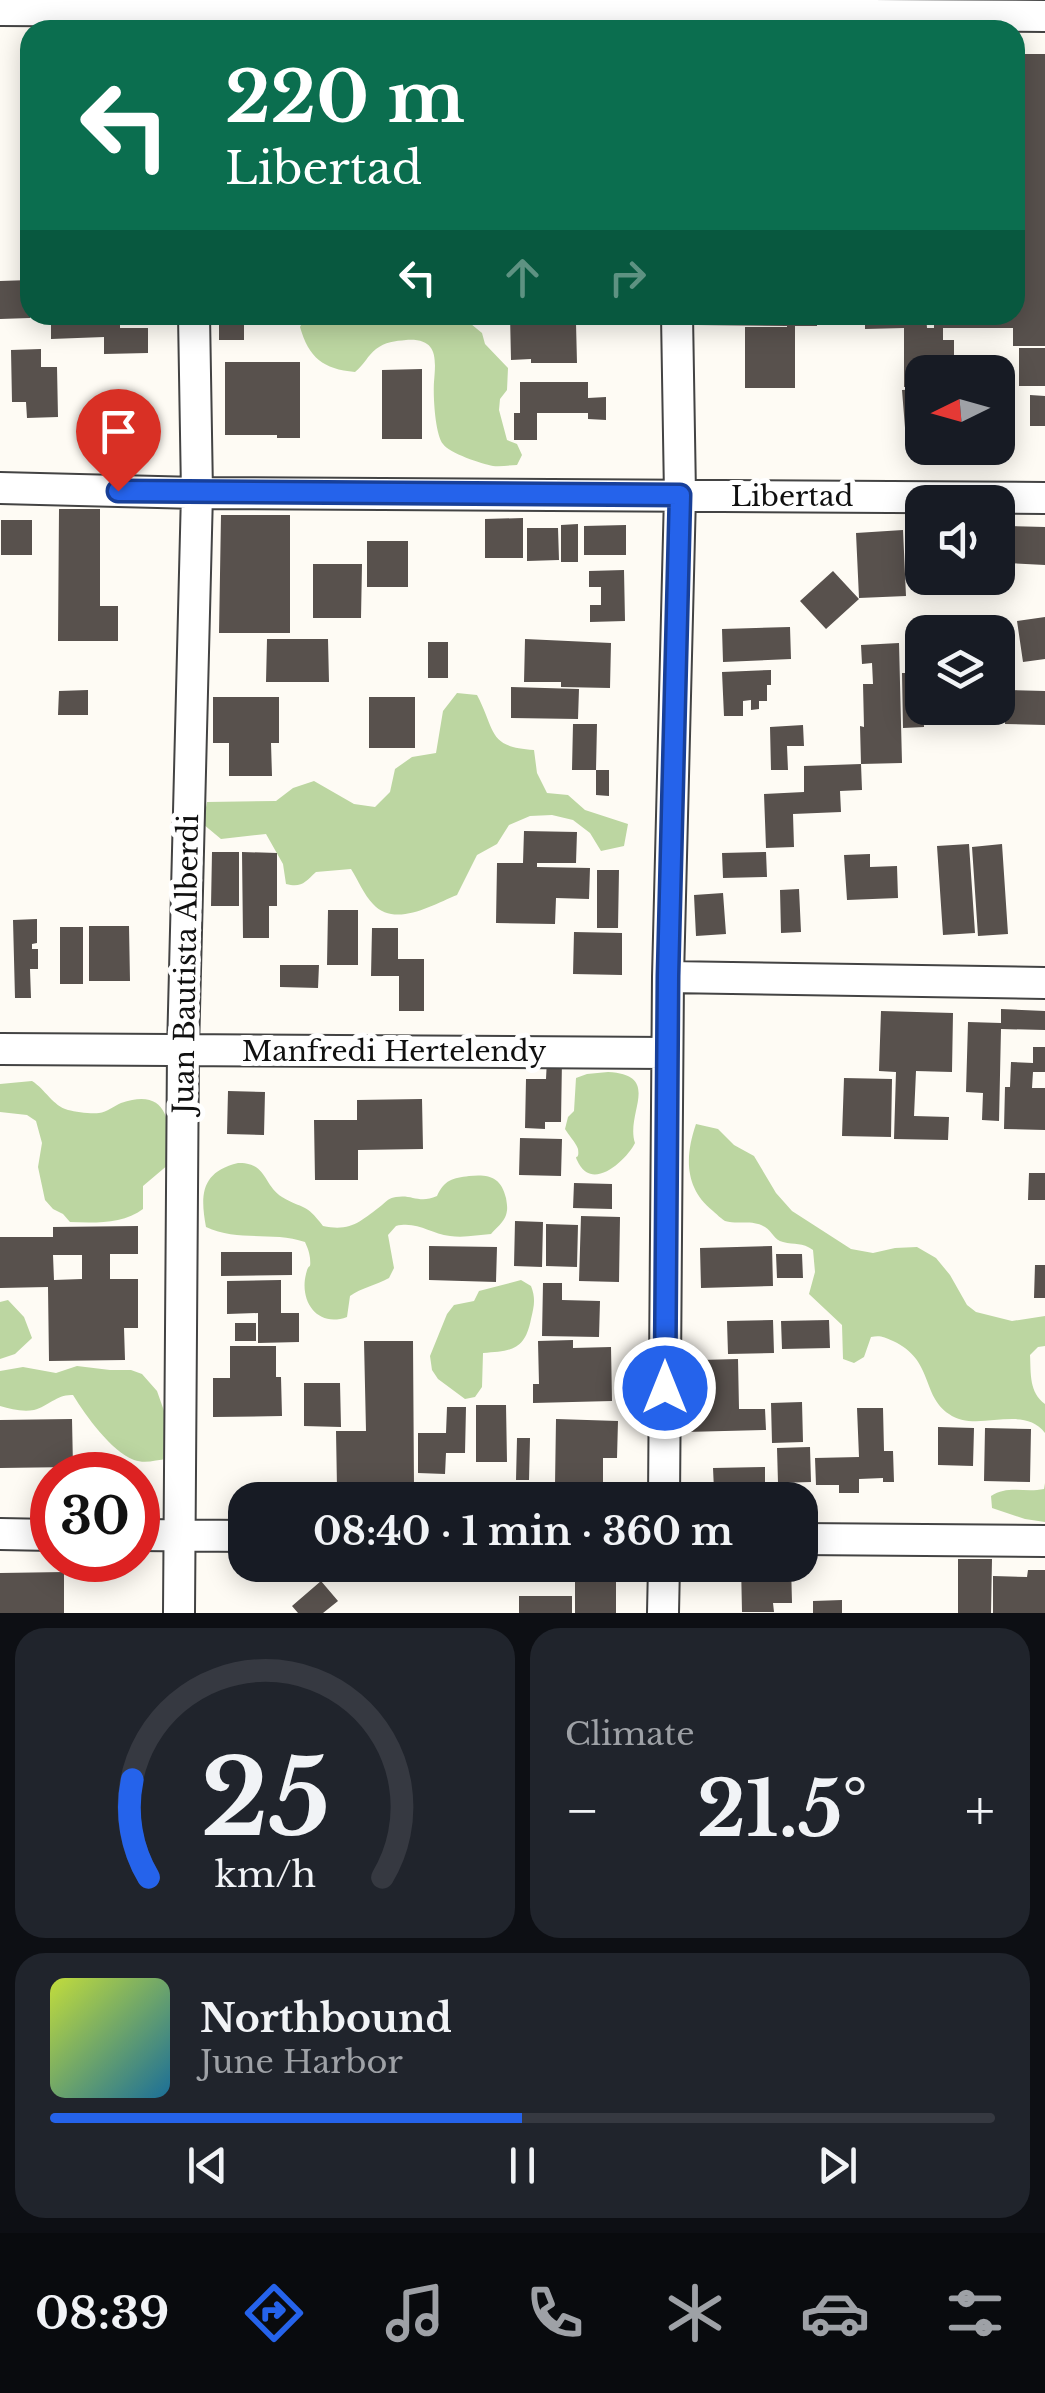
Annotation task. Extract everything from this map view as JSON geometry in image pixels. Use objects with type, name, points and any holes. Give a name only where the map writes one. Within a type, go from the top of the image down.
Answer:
[{"type":"street","points":[[0,10],[1045,16]]},
{"type":"street","name":"Juan Bautista Alberdi","points":[[179,1613],[183,1050],[197,493],[194,325]]},
{"type":"street","points":[[664,1482],[668,976],[680,495],[678,325]]},
{"type":"street","name":"Libertad","points":[[0,488],[197,493],[1045,498]]},
{"type":"street","points":[[668,976],[1045,983]]},
{"type":"street","name":"Manfredi Hertelendy","points":[[0,1048],[667,1052]]},
{"type":"street","points":[[0,1534],[30,1534]]},
{"type":"street","points":[[160,1535],[228,1536]]},
{"type":"street","points":[[818,1539],[1045,1541]]},
{"type":"street","points":[[663,1613],[664,1582]]},
{"type":"green space","points":[[472,325],[508,368],[507,390],[500,399],[499,410],[507,440],[517,444],[522,455],[517,465],[488,465],[443,444],[436,423],[433,351],[424,342],[406,340],[383,345],[355,372],[319,360],[300,327]]},
{"type":"green space","points":[[457,693],[477,695],[500,741],[534,750],[537,773],[547,793],[568,795],[585,810],[628,824],[624,846],[601,851],[590,833],[573,820],[552,815],[530,816],[509,825],[497,844],[477,855],[457,895],[425,909],[392,914],[373,904],[351,869],[316,872],[300,885],[286,884],[283,864],[266,834],[221,839],[203,824],[207,802],[276,801],[293,788],[314,781],[354,804],[375,807],[390,792],[395,769],[412,757],[436,753],[443,711]]},
{"type":"green space","points":[[608,1072],[625,1075],[638,1088],[635,1143],[610,1170],[593,1174],[585,1172],[579,1164],[578,1149],[565,1129],[574,1111],[576,1078]]},
{"type":"green space","points":[[32,1081],[58,1105],[71,1111],[99,1113],[138,1099],[159,1105],[168,1124],[169,1164],[143,1186],[143,1209],[118,1220],[70,1222],[45,1200],[38,1167],[42,1143],[36,1121],[27,1115],[0,1112],[0,1084]]},
{"type":"green space","points":[[696,1124],[718,1129],[734,1145],[754,1156],[792,1211],[851,1249],[873,1253],[917,1247],[936,1258],[967,1305],[976,1312],[1012,1321],[1045,1316],[1045,1346],[1030,1355],[1033,1388],[1045,1404],[1045,1433],[1025,1420],[972,1421],[949,1414],[934,1397],[915,1358],[884,1337],[871,1337],[864,1357],[854,1363],[843,1359],[842,1325],[809,1294],[815,1272],[813,1250],[780,1241],[760,1225],[725,1221],[703,1202],[692,1182],[689,1160]]},
{"type":"green space","points":[[238,1163],[260,1170],[276,1192],[308,1210],[323,1226],[341,1228],[355,1224],[394,1197],[437,1196],[450,1181],[469,1176],[497,1181],[504,1191],[507,1213],[491,1234],[455,1237],[411,1225],[396,1226],[388,1235],[394,1268],[389,1278],[350,1296],[347,1317],[327,1319],[313,1310],[305,1294],[310,1262],[305,1242],[230,1234],[206,1227],[206,1186],[217,1172]]},
{"type":"green space","points":[[521,1280],[531,1286],[534,1299],[525,1337],[509,1350],[483,1353],[482,1387],[475,1397],[465,1399],[432,1370],[430,1356],[447,1314],[454,1305],[474,1301],[479,1291]]},
{"type":"green space","points":[[8,1300],[24,1317],[32,1338],[15,1354],[0,1359],[0,1302]]},
{"type":"green space","points":[[77,1366],[142,1374],[157,1391],[169,1425],[167,1459],[160,1460],[160,1452],[121,1452],[100,1432],[73,1395],[62,1396],[34,1410],[0,1406],[0,1371],[23,1367],[56,1373]]},
{"type":"green space","points":[[1045,1483],[1045,1522],[992,1508],[991,1496],[997,1493],[1044,1489]]},
{"type":"building","points":[[1025,54],[1045,54],[1045,346],[1013,346],[1013,328],[943,328],[943,340],[954,340],[954,355],[905,355],[904,387],[904,328],[865,329],[865,325],[1025,325]]},
{"type":"building","points":[[20,280],[20,318],[0,319],[0,281]]},
{"type":"building","points":[[51,325],[148,328],[148,353],[104,354],[104,337],[51,339]]},
{"type":"building","points":[[219,325],[244,325],[244,340],[219,340]]},
{"type":"building","points":[[510,325],[576,325],[577,363],[511,360]]},
{"type":"building","points":[[697,325],[817,325],[795,326],[795,388],[745,388],[745,327],[787,326]]},
{"type":"building","points":[[1019,348],[1045,348],[1045,386],[1019,386]]},
{"type":"building","points":[[41,349],[41,367],[57,367],[58,417],[27,418],[26,402],[12,402],[11,350]]},
{"type":"building","points":[[225,362],[300,362],[300,438],[225,435]]},
{"type":"building","points":[[422,369],[422,439],[382,439],[382,370]]},
{"type":"building","points":[[520,382],[588,382],[588,398],[606,397],[606,420],[588,419],[588,413],[537,413],[537,440],[514,440],[514,413],[520,413]]},
{"type":"building","points":[[1030,395],[1045,396],[1045,426],[1030,426]]},
{"type":"building","points":[[139,415],[140,445],[86,448],[85,417]]},
{"type":"building","points":[[59,509],[100,509],[100,606],[118,606],[118,641],[58,641]]},
{"type":"building","points":[[221,515],[290,515],[290,633],[219,633]]},
{"type":"building","points":[[523,518],[523,558],[485,558],[485,519]]},
{"type":"building","points":[[1,520],[32,520],[32,555],[1,555]]},
{"type":"building","points":[[578,524],[578,562],[561,562],[561,525]]},
{"type":"building","points":[[626,525],[626,555],[584,555],[584,526]]},
{"type":"building","points":[[1015,526],[1045,527],[1045,565],[1015,563]]},
{"type":"building","points":[[527,528],[558,528],[559,560],[527,561]]},
{"type":"building","points":[[903,530],[906,596],[859,598],[856,533]]},
{"type":"building","points":[[367,541],[408,541],[408,587],[367,587]]},
{"type":"building","points":[[313,564],[362,564],[361,618],[313,618]]},
{"type":"building","points":[[624,570],[625,621],[590,622],[590,605],[601,605],[601,587],[589,587],[589,571]]},
{"type":"building","points":[[833,571],[859,599],[826,629],[800,601]]},
{"type":"building","points":[[1045,617],[1045,659],[1023,662],[1017,621]]},
{"type":"building","points":[[790,627],[791,659],[723,662],[722,629]]},
{"type":"building","points":[[267,639],[328,639],[329,682],[266,682]]},
{"type":"building","points":[[525,639],[611,643],[610,688],[524,682]]},
{"type":"building","points":[[428,642],[448,642],[448,678],[428,678]]},
{"type":"building","points":[[899,643],[902,763],[861,764],[863,684],[873,684],[872,663],[862,664],[861,645]]},
{"type":"building","points":[[771,670],[767,701],[759,701],[759,709],[751,710],[751,700],[743,701],[743,716],[724,716],[722,672]]},
{"type":"building","points":[[905,673],[905,725],[924,727],[903,728]]},
{"type":"building","points":[[511,687],[579,689],[578,719],[511,718]]},
{"type":"building","points":[[88,690],[88,715],[58,715],[59,691]]},
{"type":"building","points":[[1015,690],[1045,691],[1045,725],[1015,724]]},
{"type":"building","points":[[213,697],[279,697],[279,743],[271,743],[272,776],[229,776],[229,743],[213,743]]},
{"type":"building","points":[[369,697],[415,697],[415,748],[369,748]]},
{"type":"building","points":[[573,724],[597,724],[596,770],[572,770]]},
{"type":"building","points":[[803,725],[804,746],[787,746],[788,770],[771,770],[770,727]]},
{"type":"building","points":[[861,764],[862,790],[840,791],[841,812],[793,814],[794,847],[766,848],[764,794],[804,792],[804,766]]},
{"type":"building","points":[[596,770],[609,770],[609,796],[596,795]]},
{"type":"building","points":[[524,831],[577,832],[576,863],[537,863],[537,867],[590,868],[589,899],[556,898],[555,924],[496,923],[497,863],[523,863]]},
{"type":"building","points":[[969,844],[975,933],[943,935],[937,846]]},
{"type":"building","points":[[1002,844],[1008,934],[978,936],[972,847]]},
{"type":"building","points":[[212,852],[239,852],[239,906],[211,906]]},
{"type":"building","points":[[242,852],[277,853],[277,906],[269,906],[269,938],[243,938]]},
{"type":"building","points":[[766,852],[767,877],[723,878],[722,853]]},
{"type":"building","points":[[870,854],[870,867],[897,866],[898,898],[847,900],[844,855]]},
{"type":"building","points":[[597,870],[619,870],[618,928],[597,928]]},
{"type":"building","points":[[799,889],[801,932],[781,933],[780,890]]},
{"type":"building","points":[[723,893],[726,934],[696,936],[694,895]]},
{"type":"building","points":[[328,910],[358,910],[358,965],[327,965]]},
{"type":"building","points":[[37,919],[37,943],[32,944],[32,949],[38,949],[38,969],[30,969],[31,998],[15,998],[13,920]]},
{"type":"building","points":[[89,926],[129,926],[130,981],[89,981]]},
{"type":"building","points":[[60,927],[83,927],[83,984],[60,984]]},
{"type":"building","points":[[372,928],[398,928],[398,959],[424,959],[424,1011],[399,1011],[399,976],[371,976]]},
{"type":"building","points":[[574,932],[622,933],[622,975],[573,974]]},
{"type":"building","points":[[280,965],[319,965],[318,988],[280,987]]},
{"type":"building","points":[[1001,1009],[1045,1011],[1045,1030],[1001,1029],[999,1121],[982,1120],[983,1093],[966,1092],[968,1022],[1001,1023]]},
{"type":"building","points":[[881,1011],[953,1013],[952,1072],[916,1071],[914,1116],[949,1117],[948,1140],[894,1139],[896,1072],[879,1071]]},
{"type":"building","points":[[1033,1047],[1045,1047],[1045,1072],[1033,1072],[1032,1088],[1045,1088],[1045,1130],[1004,1129],[1005,1087],[1010,1087],[1011,1062],[1033,1063]]},
{"type":"building","points":[[547,1059],[562,1059],[561,1122],[545,1122],[545,1129],[525,1128],[526,1079],[546,1079]]},
{"type":"building","points":[[844,1078],[892,1079],[891,1137],[842,1136]]},
{"type":"building","points":[[228,1091],[265,1092],[264,1135],[227,1134]]},
{"type":"building","points":[[422,1099],[423,1149],[358,1150],[358,1180],[315,1180],[314,1120],[357,1120],[357,1100]]},
{"type":"building","points":[[520,1138],[562,1139],[561,1176],[519,1175]]},
{"type":"building","points":[[1029,1173],[1045,1173],[1045,1200],[1028,1200]]},
{"type":"building","points":[[574,1183],[612,1184],[612,1209],[573,1208]]},
{"type":"building","points":[[581,1216],[620,1217],[619,1282],[579,1281]]},
{"type":"building","points":[[515,1221],[543,1222],[542,1267],[514,1266]]},
{"type":"building","points":[[546,1224],[578,1225],[577,1267],[546,1266]]},
{"type":"building","points":[[138,1226],[138,1254],[110,1254],[110,1279],[138,1279],[138,1328],[124,1328],[125,1360],[49,1361],[48,1287],[0,1288],[0,1237],[53,1237],[53,1227]],"holes":[[[53,1255],[82,1255],[82,1279],[54,1280]]]},
{"type":"building","points":[[429,1246],[497,1247],[496,1282],[429,1280]]},
{"type":"building","points":[[772,1246],[773,1286],[701,1288],[700,1248]]},
{"type":"building","points":[[221,1252],[292,1252],[292,1275],[221,1276]]},
{"type":"building","points":[[776,1254],[802,1254],[803,1278],[777,1278]]},
{"type":"building","points":[[1035,1265],[1045,1265],[1045,1298],[1034,1298]]},
{"type":"building","points":[[281,1280],[281,1313],[299,1313],[299,1342],[258,1343],[258,1313],[227,1314],[227,1281]]},
{"type":"building","points":[[543,1283],[562,1283],[562,1300],[600,1301],[599,1337],[542,1336]]},
{"type":"building","points":[[773,1320],[774,1353],[728,1354],[727,1321]]},
{"type":"building","points":[[829,1320],[830,1348],[782,1349],[781,1321]]},
{"type":"building","points":[[235,1323],[256,1323],[256,1341],[235,1341]]},
{"type":"building","points":[[573,1340],[573,1348],[611,1347],[612,1401],[533,1403],[533,1384],[539,1384],[538,1341]]},
{"type":"building","points":[[364,1341],[413,1341],[414,1482],[337,1482],[336,1431],[366,1431]]},
{"type":"building","points":[[230,1346],[276,1346],[282,1416],[213,1417],[213,1378],[230,1378]]},
{"type":"building","points":[[738,1359],[739,1409],[765,1409],[766,1430],[685,1432],[685,1411],[701,1410],[700,1360]]},
{"type":"building","points":[[304,1383],[340,1383],[341,1427],[304,1426]]},
{"type":"building","points":[[802,1402],[803,1442],[772,1443],[771,1403]]},
{"type":"building","points":[[476,1405],[506,1405],[507,1462],[476,1462]]},
{"type":"building","points":[[447,1407],[466,1407],[465,1453],[446,1453],[445,1474],[418,1473],[418,1433],[446,1433]]},
{"type":"building","points":[[857,1408],[883,1408],[884,1451],[893,1451],[894,1482],[883,1482],[883,1478],[859,1479],[859,1493],[839,1493],[839,1485],[816,1482],[815,1458],[859,1457]]},
{"type":"building","points":[[72,1419],[73,1452],[30,1452],[30,1468],[0,1468],[0,1420]]},
{"type":"building","points":[[556,1419],[618,1421],[617,1458],[603,1458],[603,1482],[555,1482]]},
{"type":"building","points":[[938,1427],[974,1428],[973,1466],[938,1465]]},
{"type":"building","points":[[985,1428],[1031,1429],[1030,1482],[984,1481]]},
{"type":"building","points":[[517,1438],[530,1438],[529,1480],[516,1480]]},
{"type":"building","points":[[810,1447],[811,1482],[778,1482],[777,1448]]},
{"type":"building","points":[[765,1467],[765,1482],[714,1482],[713,1468]]},
{"type":"building","points":[[958,1559],[992,1559],[991,1613],[958,1613]]},
{"type":"building","points":[[1028,1570],[1045,1570],[1045,1613],[993,1613],[993,1576],[1027,1577]]},
{"type":"building","points":[[0,1573],[30,1573],[30,1582],[64,1582],[64,1613],[0,1613]]},
{"type":"building","points":[[320,1582],[338,1601],[323,1613],[298,1613],[292,1606]]},
{"type":"building","points":[[575,1582],[616,1582],[616,1613],[575,1613]]},
{"type":"building","points":[[741,1582],[791,1582],[792,1603],[773,1603],[774,1612],[742,1612]]},
{"type":"building","points":[[519,1596],[572,1596],[572,1613],[519,1613]]},
{"type":"building","points":[[842,1600],[842,1613],[813,1613],[813,1601]]},
{"type":"route","points":[[118,491],[680,495],[668,976],[665,1388]]}]
